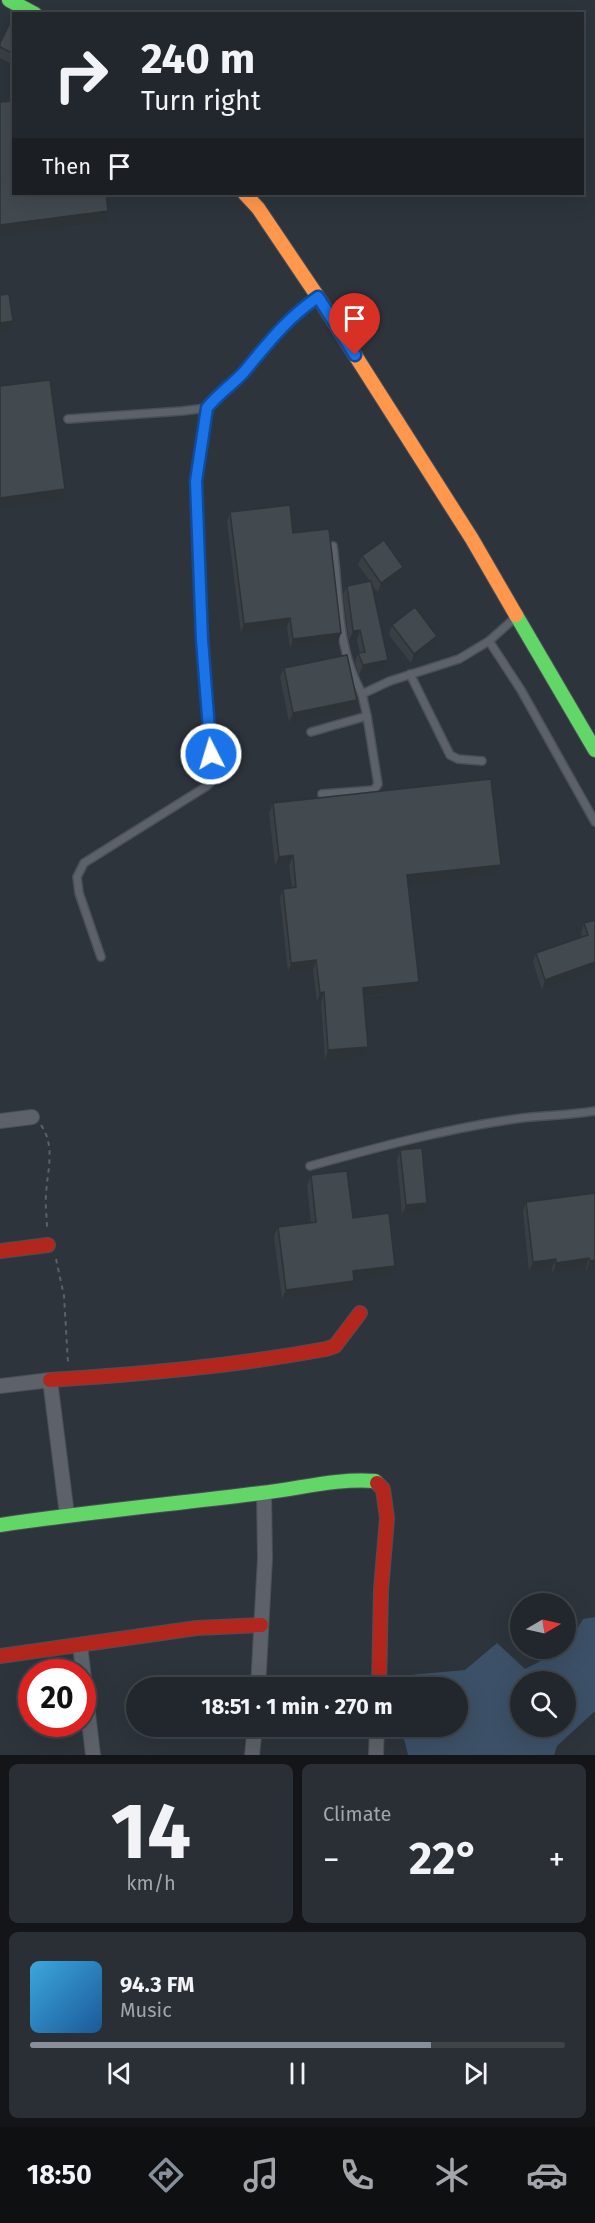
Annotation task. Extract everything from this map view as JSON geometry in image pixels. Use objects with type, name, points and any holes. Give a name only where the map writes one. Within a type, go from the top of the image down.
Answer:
[{"type":"street","points":[[9,0],[31,12]]},
{"type":"street","points":[[246,195],[258,208],[318,297],[472,539],[595,750]]},
{"type":"street","points":[[0,1121],[32,1117]]},
{"type":"street","points":[[0,1251],[48,1245]]},
{"type":"street","points":[[0,1386],[72,1378],[180,1371],[262,1361],[326,1349],[335,1346],[360,1313]]},
{"type":"street","points":[[50,1380],[67,1515]]},
{"type":"street","points":[[0,1525],[360,1480],[375,1481],[384,1489],[387,1518],[381,1590],[379,1677]]},
{"type":"street","points":[[259,1677],[265,1558],[264,1493]]},
{"type":"street","points":[[0,1656],[196,1629],[261,1625]]},
{"type":"street","points":[[80,1645],[93,1755]]},
{"type":"street","points":[[252,1755],[254,1737]]},
{"type":"street","points":[[376,1755],[377,1737]]},
{"type":"lane","points":[[101,957],[79,893],[77,877],[84,863],[207,786],[213,777],[202,640],[196,481],[207,408],[242,374],[277,330],[297,311],[318,297]]},
{"type":"lane","points":[[68,418],[207,408]]},
{"type":"lane","points":[[322,794],[374,790],[378,784],[362,694],[351,674],[341,635],[339,586],[333,546]]},
{"type":"lane","points":[[362,694],[410,674],[459,659],[489,640],[517,617]]},
{"type":"lane","points":[[489,640],[521,690],[595,822]]},
{"type":"lane","points":[[410,674],[450,755],[458,759],[482,760]]},
{"type":"lane","points":[[310,732],[367,716]]},
{"type":"lane","points":[[310,1166],[384,1145],[509,1120],[565,1116],[595,1111]]},
{"type":"path","points":[[32,1117],[46,1132],[50,1150],[46,1197],[48,1245],[59,1266],[67,1325],[68,1366],[72,1378]]},
{"type":"water","points":[[595,1617],[595,1711],[576,1728],[576,1671],[510,1671],[510,1737],[567,1737],[557,1746],[554,1755],[408,1755],[404,1737],[468,1737],[468,1677],[410,1677],[410,1675],[465,1670],[497,1643],[510,1655],[510,1659],[514,1659],[525,1669],[545,1659],[576,1659],[576,1631],[583,1619]]},
{"type":"building","points":[[12,19],[12,53],[0,47]]},
{"type":"building","points":[[12,101],[12,195],[106,195],[108,211],[0,225],[0,102]]},
{"type":"building","points":[[9,294],[13,321],[0,323],[0,295]]},
{"type":"building","points":[[50,380],[65,489],[0,498],[0,386]]},
{"type":"building","points":[[290,505],[293,533],[329,529],[341,633],[293,639],[290,618],[244,624],[230,512]]},
{"type":"building","points":[[384,540],[403,567],[381,583],[362,556]]},
{"type":"building","points":[[371,581],[388,660],[363,665],[358,653],[365,652],[360,630],[353,631],[347,586]]},
{"type":"building","points":[[415,607],[437,636],[414,654],[392,625]]},
{"type":"building","points":[[347,655],[357,700],[293,713],[284,668]]},
{"type":"building","points":[[491,779],[501,865],[407,875],[419,982],[363,988],[368,1047],[328,1050],[324,992],[320,993],[316,960],[291,963],[283,889],[296,887],[293,855],[279,857],[273,803]]},
{"type":"building","points":[[595,920],[595,962],[545,980],[536,953],[588,935],[584,923]]},
{"type":"building","points":[[422,1148],[427,1203],[406,1205],[400,1150]]},
{"type":"building","points":[[347,1171],[353,1218],[389,1213],[395,1266],[353,1271],[354,1281],[286,1290],[278,1227],[316,1222],[311,1175]]},
{"type":"building","points":[[595,1193],[595,1260],[590,1261],[589,1258],[556,1263],[556,1259],[533,1262],[526,1202]]},
{"type":"traffic: fast","points":[[9,0],[31,12]]},
{"type":"traffic: fast","points":[[516,615],[595,750]]},
{"type":"traffic: fast","points":[[0,1525],[332,1482],[360,1480],[377,1483]]},
{"type":"traffic: slow","points":[[246,195],[258,208],[318,297],[472,539],[516,615]]},
{"type":"traffic: jam","points":[[0,1251],[48,1245]]},
{"type":"traffic: jam","points":[[50,1380],[188,1369],[326,1349],[335,1346],[360,1313]]},
{"type":"traffic: jam","points":[[377,1483],[383,1489],[387,1518],[381,1590],[379,1677]]},
{"type":"traffic: jam","points":[[0,1656],[197,1628],[261,1625]]},
{"type":"route","points":[[211,754],[202,640],[196,481],[207,408],[242,374],[277,330],[297,311],[318,297],[355,355]]}]
